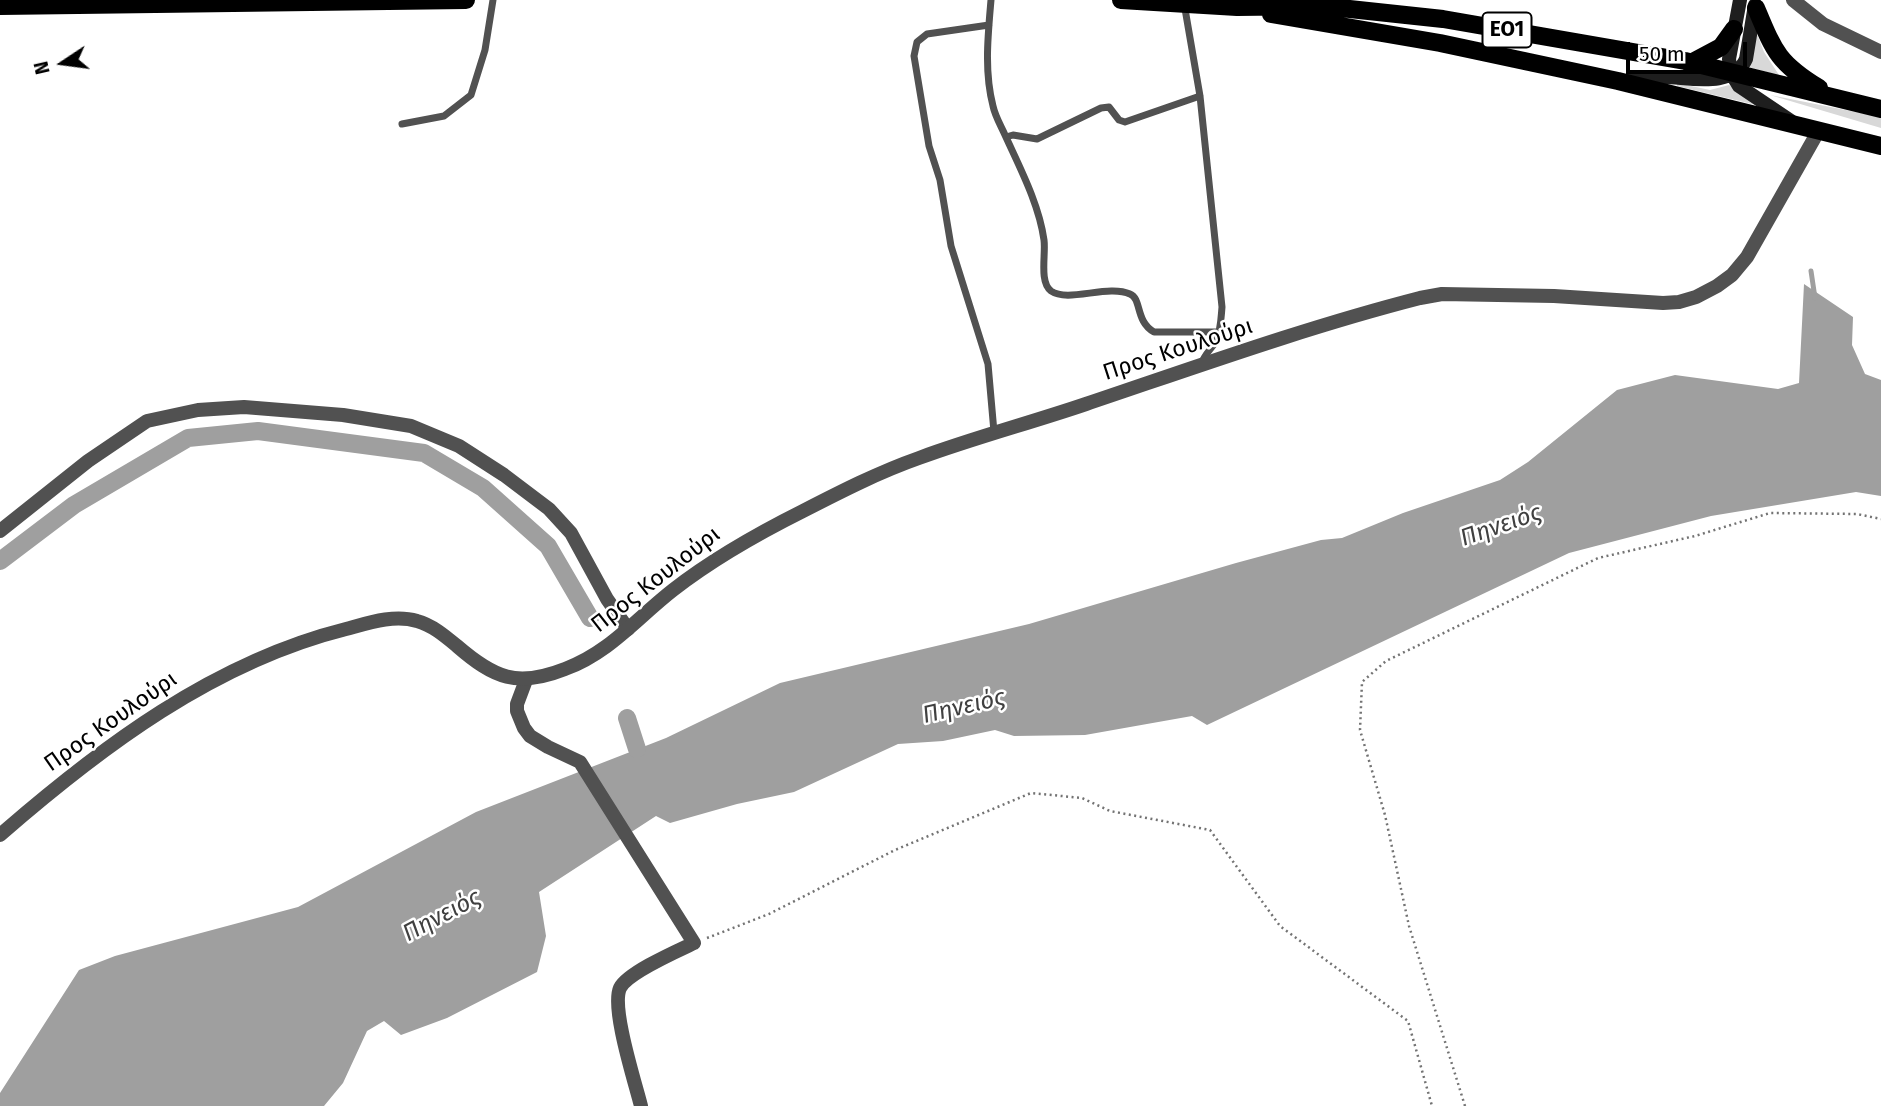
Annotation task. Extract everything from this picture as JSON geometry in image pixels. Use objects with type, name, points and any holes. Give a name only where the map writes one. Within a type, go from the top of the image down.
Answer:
[{"type":"main road","points":[[0,6],[466,0]]},
{"type":"main road","name":"ΕΟ1","points":[[1121,0],[1237,7],[1322,6],[1373,11],[1532,34],[1691,63],[1881,109]]},
{"type":"main road","points":[[1691,63],[1721,47],[1750,3]]},
{"type":"main road","points":[[1618,81],[1665,77],[1699,81],[1731,73],[1745,63],[1750,3]]},
{"type":"main road","points":[[1750,3],[1780,58],[1793,72],[1834,97]]},
{"type":"main road","name":"ΕΟ1","points":[[1237,7],[1440,43],[1618,81],[1881,146]]},
{"type":"main road","points":[[1734,29],[1729,59],[1731,73],[1740,86],[1793,123]]},
{"type":"street","points":[[1794,0],[1823,24],[1881,52]]},
{"type":"street","name":"Προς Κουλούρι","points":[[0,835],[107,748],[183,698],[237,668],[335,631],[396,619],[418,621],[440,632],[486,670],[504,677],[526,680],[553,674],[587,660],[676,588],[746,540],[833,496],[918,458],[1386,306],[1442,294],[1554,296],[1663,303],[1696,297],[1732,275],[1747,257],[1819,130]]},
{"type":"street","points":[[0,531],[88,461],[147,421],[198,410],[244,407],[357,417],[411,426],[459,446],[549,509],[571,533],[607,599],[628,629]]},
{"type":"street","points":[[526,680],[517,704],[524,728],[530,736],[548,747],[580,762],[694,943],[652,963],[621,986],[617,1000],[641,1106]]},
{"type":"lane","points":[[402,124],[444,116],[471,95],[485,50],[493,0]]},
{"type":"lane","points":[[991,0],[986,46],[993,107],[1034,204],[1044,239],[1046,286],[1061,295],[1111,290],[1131,294],[1136,300],[1140,318],[1147,328],[1154,332],[1219,332]]},
{"type":"lane","points":[[1184,3],[1200,96],[1221,284],[1219,332],[1200,365]]},
{"type":"lane","points":[[989,25],[927,34],[917,42],[914,56],[929,146],[940,180],[951,246],[988,364],[995,434]]},
{"type":"lane","points":[[1006,137],[1013,135],[1037,139],[1101,108],[1109,107],[1119,120],[1125,122],[1200,96]]},
{"type":"path","points":[[1465,1106],[1409,926],[1385,815],[1360,730],[1362,682],[1386,661],[1598,558],[1695,536],[1770,513],[1857,514],[1881,519]]},
{"type":"path","points":[[694,943],[769,914],[895,850],[1031,793],[1082,798],[1110,811],[1210,830],[1280,926],[1408,1021],[1432,1106]]},
{"type":"shaded area","points":[[1757,34],[1764,52],[1779,75],[1750,68]]},
{"type":"shaded area","points":[[1677,83],[1710,90],[1729,85],[1756,105],[1677,86]]},
{"type":"shaded area","points":[[1770,95],[1881,117],[1881,128]]},
{"type":"water","name":"Πηνειός","points":[[1804,284],[1853,317],[1852,345],[1865,374],[1881,380],[1881,496],[1856,492],[1711,516],[1569,553],[1207,725],[1192,716],[1085,735],[1014,736],[995,730],[943,741],[898,744],[794,792],[737,804],[670,823],[656,816],[539,892],[546,936],[537,972],[447,1018],[401,1035],[384,1021],[367,1031],[343,1083],[324,1106],[0,1106],[0,1093],[79,970],[115,956],[298,907],[476,812],[666,738],[780,683],[1029,624],[1236,563],[1321,540],[1342,538],[1403,513],[1500,480],[1528,462],[1617,390],[1675,375],[1778,389],[1799,383]]},
{"type":"waterway","points":[[1811,271],[1815,298]]},
{"type":"waterway","points":[[0,561],[74,505],[188,438],[258,431],[424,453],[483,488],[548,546],[590,618]]},
{"type":"waterway","points":[[627,718],[637,749]]}]
